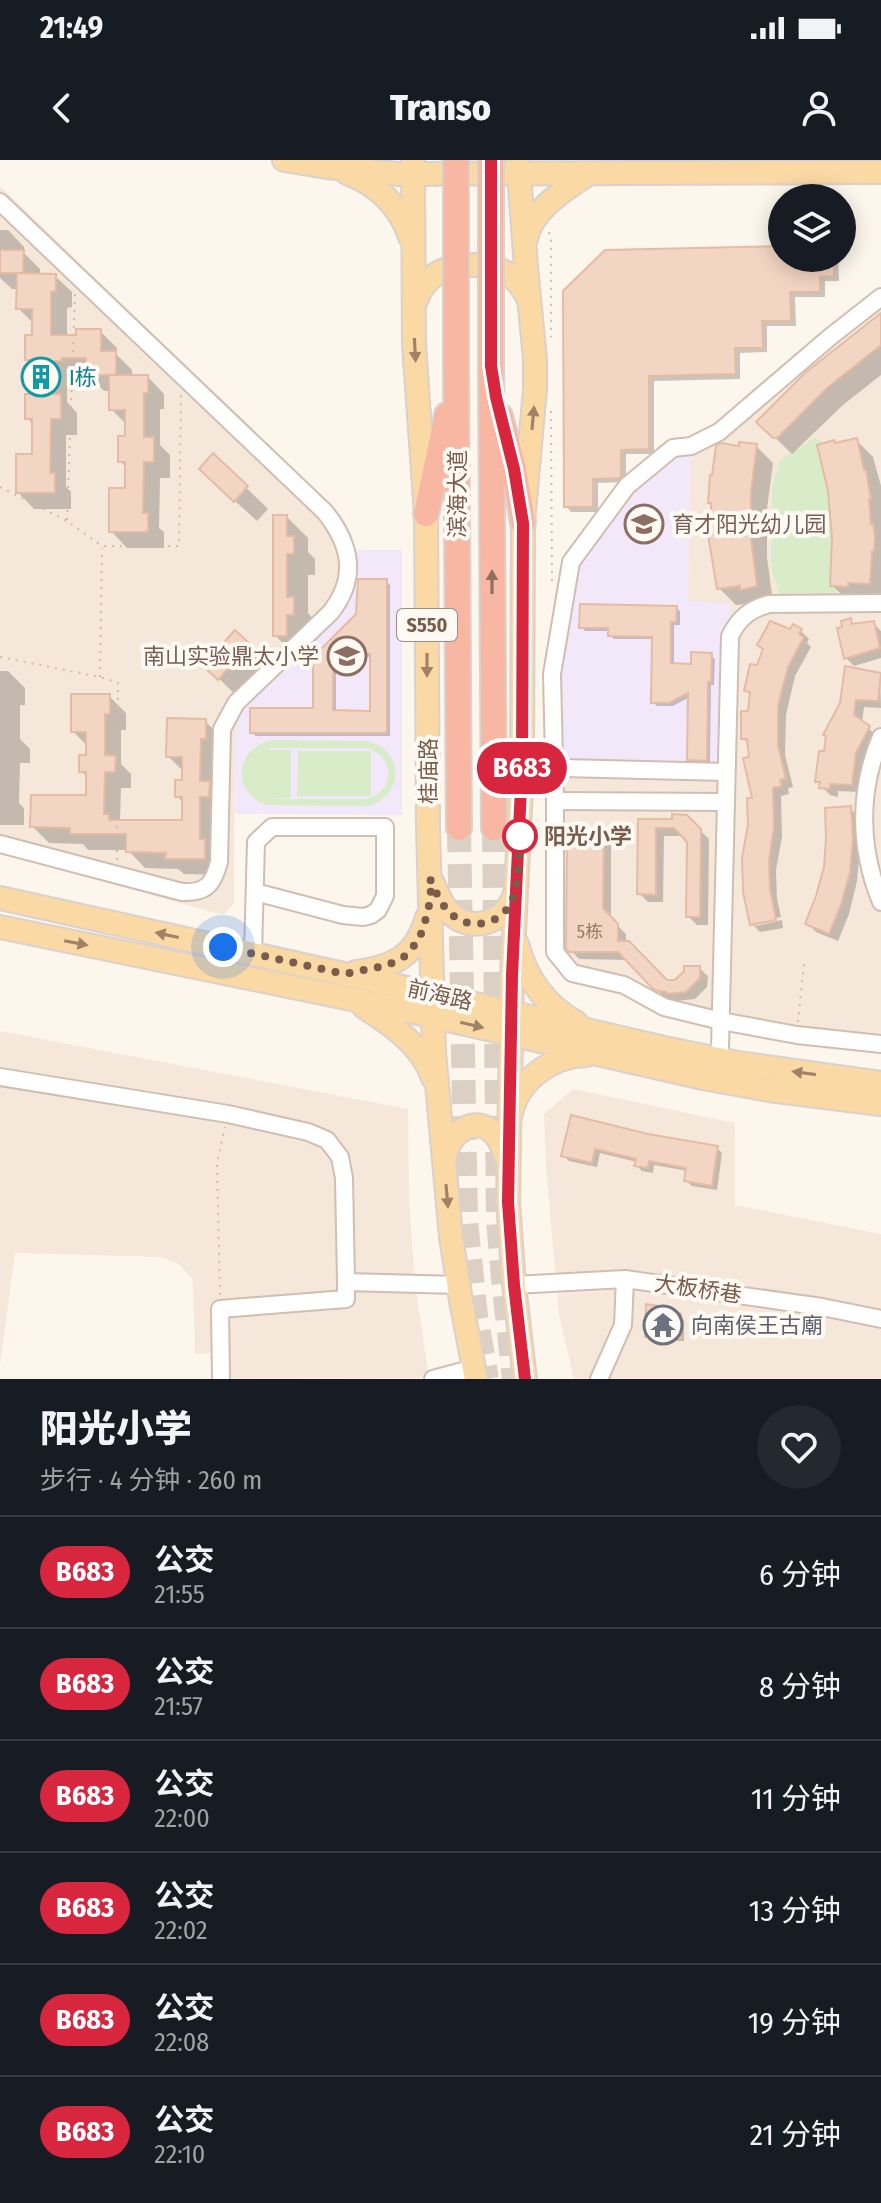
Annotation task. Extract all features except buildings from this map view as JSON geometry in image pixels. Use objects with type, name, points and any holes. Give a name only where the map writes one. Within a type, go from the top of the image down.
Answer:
[{"type":"highway","name":"滨海大道","points":[[456,160],[459,828]]},
{"type":"highway","name":"滨海大道","points":[[491,160],[494,828]]},
{"type":"highway","points":[[426,514],[456,366]]},
{"type":"highway","points":[[491,366],[523,523]]},
{"type":"main road","points":[[284,160],[327,167],[365,181],[388,198],[406,224],[413,255]]},
{"type":"main road","points":[[327,167],[519,167],[588,174],[881,172]]},
{"type":"main road","name":"桂庙路","points":[[413,167],[413,309],[426,514],[433,1017],[437,1091],[458,1285],[475,1374]]},
{"type":"main road","points":[[519,167],[535,389],[523,523],[522,767],[510,1023],[508,1202],[525,1379]]},
{"type":"main road","points":[[524,248],[534,218],[588,174]]},
{"type":"main road","points":[[413,309],[426,282],[451,268],[468,266],[499,269],[511,275],[529,299]]},
{"type":"main road","points":[[431,888],[459,920],[477,924],[497,919],[505,912],[513,900],[517,883]]},
{"type":"main road","points":[[345,974],[388,965],[411,951],[424,928],[431,888]]},
{"type":"main road","name":"前海路","points":[[0,898],[432,993],[599,1055],[769,1090],[881,1104]]},
{"type":"main road","points":[[515,923],[521,960],[535,985],[573,1021],[596,1032]]},
{"type":"main road","name":"前海路","points":[[0,927],[433,1017],[596,1032],[738,1063],[881,1083]]},
{"type":"main road","points":[[341,997],[365,1008],[409,1041],[425,1061],[437,1091]]},
{"type":"main road","points":[[508,1126],[513,1107],[531,1077],[561,1059],[576,1055],[599,1055]]},
{"type":"main road","points":[[444,1165],[446,1152],[457,1132],[475,1126],[495,1135],[509,1165]]},
{"type":"street","points":[[0,202],[325,512],[335,524],[347,552],[346,584],[340,600],[247,692],[227,716],[220,745],[219,862],[209,886],[195,892],[182,892],[0,844]]},
{"type":"street","points":[[881,297],[719,432],[691,446],[673,448],[627,486],[571,562],[552,674],[555,952],[572,973],[624,985],[664,1007],[721,1021],[797,1035],[881,1044]]},
{"type":"street","points":[[720,1049],[730,636],[745,614],[769,604],[881,603]]},
{"type":"street","points":[[522,674],[552,674]]},
{"type":"street","points":[[881,737],[866,788],[864,828],[869,868],[881,902]]},
{"type":"street","points":[[522,767],[726,772]]},
{"type":"street","points":[[555,801],[725,802]]},
{"type":"street","points":[[253,954],[256,842],[272,827],[385,827],[385,896],[378,910],[371,915],[343,915],[255,892]]},
{"type":"street","points":[[0,1077],[228,1114],[308,1132],[327,1140],[340,1157],[344,1178],[346,1299],[220,1309],[221,1379]]},
{"type":"street","points":[[599,1379],[623,1325],[625,1279]]},
{"type":"street","name":"大板桥巷","points":[[514,1285],[625,1279],[822,1307],[881,1319]]},
{"type":"street","points":[[346,1282],[458,1285]]},
{"type":"street","points":[[433,1379],[475,1374]]},
{"type":"path","points":[[543,209],[551,239],[551,348]]},
{"type":"path","points":[[67,521],[75,273]]},
{"type":"path","points":[[0,487],[67,521],[102,546],[179,546],[181,373]]},
{"type":"path","points":[[551,410],[552,597]]},
{"type":"path","points":[[100,677],[102,546]]},
{"type":"path","points":[[0,657],[118,683],[116,874]]},
{"type":"path","points":[[797,1035],[804,964]]},
{"type":"path","points":[[220,1309],[217,1163],[228,1114]]},
{"type":"shaded area","points":[[0,186],[342,516],[351,534],[355,550],[354,569],[235,730],[234,903],[223,915],[0,853]]},
{"type":"shaded area","points":[[881,297],[881,1044],[721,1021],[572,973],[558,956],[555,768],[691,446]]},
{"type":"shaded area","points":[[691,446],[688,601],[730,603],[726,772],[555,768],[552,674],[571,562],[627,486]]},
{"type":"shaded area","name":"南山实验鼎太小学","points":[[355,550],[402,550],[402,815],[235,814],[235,730],[239,714],[251,698],[335,614],[354,569]]},
{"type":"shaded area","points":[[0,1031],[408,1109],[409,1201],[415,1284],[429,1378],[213,1379],[212,1353],[195,1354],[192,1279],[179,1264],[161,1257],[15,1253],[0,1365]]},
{"type":"shaded area","points":[[573,1089],[735,1123],[735,1205],[881,1234],[881,1379],[574,1379],[559,1315],[544,1114]]},
{"type":"shaded area","points":[[625,1269],[823,1297],[881,1309],[881,1330],[820,1317],[625,1290],[558,1296],[556,1275]]},
{"type":"green space","points":[[815,437],[825,445],[844,566],[832,604],[780,596],[771,568],[772,485],[780,461]]},
{"type":"green space","points":[[272,740],[368,741],[389,754],[394,763],[394,784],[380,801],[368,806],[266,805],[254,799],[242,780],[244,760],[260,745]],"holes":[[[367,748],[376,752],[387,765],[387,781],[376,795],[367,799],[268,799],[291,798],[291,750],[267,750]]]},
{"type":"green space","points":[[298,751],[371,751],[371,796],[297,796]]},
{"type":"tunnel","points":[[459,828],[466,1221],[476,1316],[487,1379]]},
{"type":"tunnel","points":[[494,828],[498,1220],[514,1379]]},
{"type":"bus line","name":"B683","points":[[491,160],[491,366],[523,523],[522,767],[509,1068],[508,1202],[525,1379]]},
{"type":"place","name":"I栋","points":[[41,377]]},
{"type":"place","name":"育才阳光幼儿园","points":[[644,524]]},
{"type":"place","name":"南山实验鼎太小学","points":[[347,656]]},
{"type":"place","name":"阳光小学","points":[[520,836]]},
{"type":"place","name":"向南侯王古廟","points":[[663,1325]]},
{"type":"route","points":[[223,947],[345,974],[388,965],[405,956],[419,940],[431,896],[430,879],[448,911],[459,920],[477,924],[497,919],[505,912],[513,900],[517,883],[520,836]]}]
